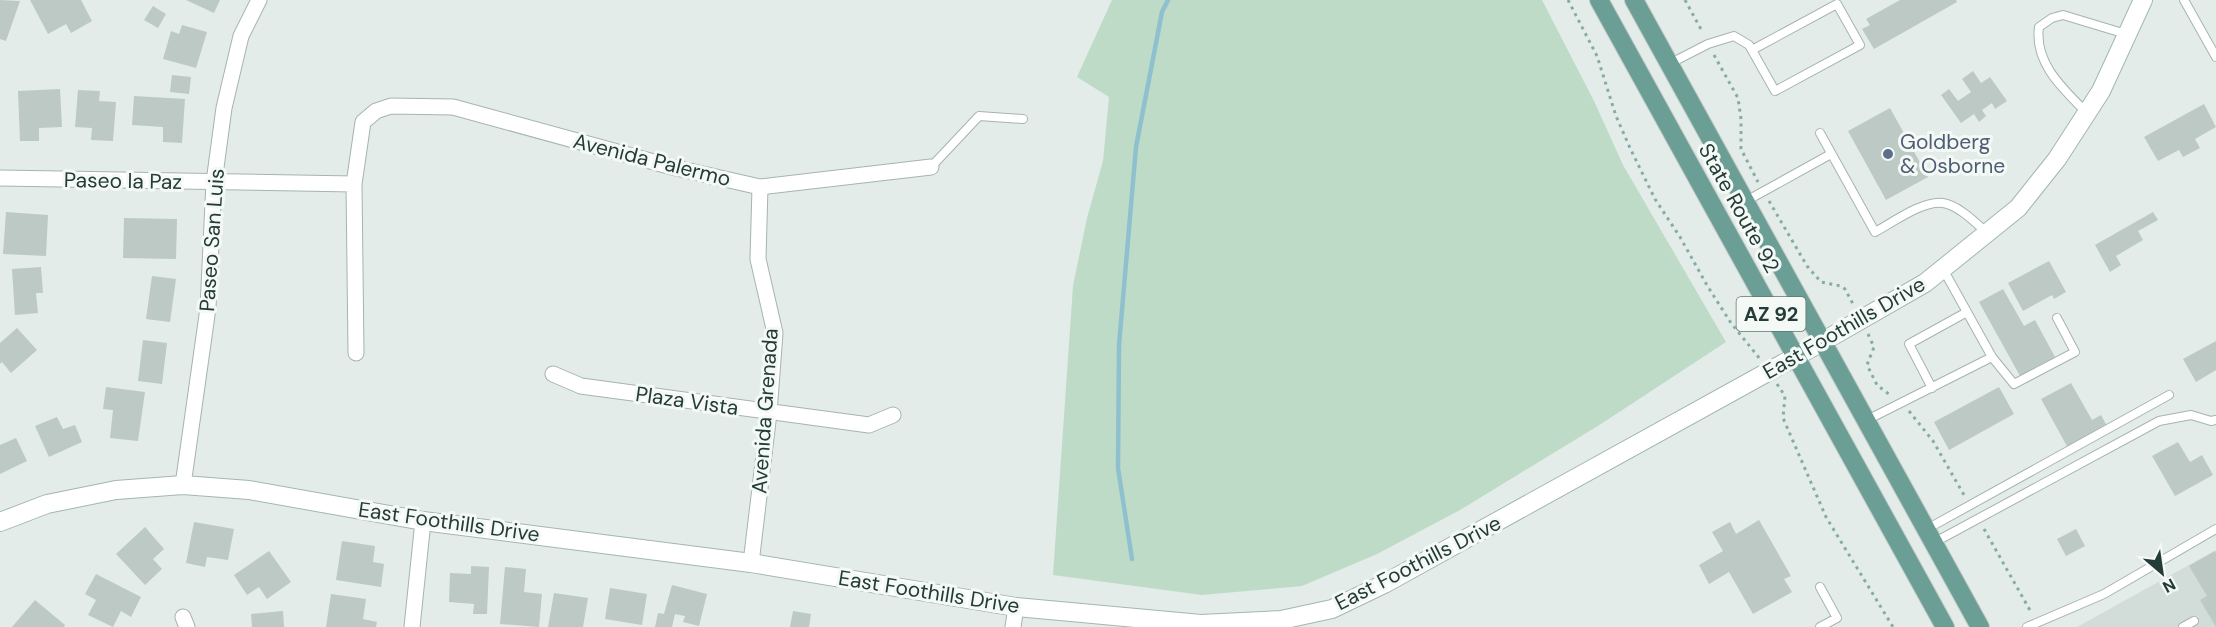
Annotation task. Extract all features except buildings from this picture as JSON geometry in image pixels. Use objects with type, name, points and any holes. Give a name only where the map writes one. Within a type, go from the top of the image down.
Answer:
[{"type":"main road","name":"State Route 92","points":[[1599,0],[1945,627]]},
{"type":"main road","name":"State Route 92","points":[[1634,0],[1980,627]]},
{"type":"street","name":"Paseo San Luis","points":[[183,485],[208,308],[214,182],[224,108],[241,36],[259,0]]},
{"type":"street","name":"East Foothills Drive","points":[[0,522],[46,504],[116,490],[183,485],[249,490],[423,520],[751,563],[1016,607],[1201,624],[1282,624],[1332,609],[1384,584],[1925,283],[2018,208],[2057,159],[2102,91],[2143,0]]},
{"type":"street","name":"Avenida Palermo","points":[[354,184],[363,122],[376,111],[391,106],[453,107],[672,167],[760,187],[931,167]]},
{"type":"street","name":"Paseo la Paz","points":[[0,178],[354,184]]},
{"type":"street","points":[[354,184],[356,352]]},
{"type":"street","name":"Avenida Grenada","points":[[751,563],[769,413],[775,333],[758,259],[760,187]]},
{"type":"street","name":"Plaza Vista","points":[[553,374],[580,386],[769,413],[869,425],[893,415]]},
{"type":"street","points":[[412,627],[423,520]]},
{"type":"street","points":[[1013,627],[1016,607]]},
{"type":"lane","points":[[2184,0],[2216,57]]},
{"type":"lane","points":[[1669,64],[1708,44],[1734,36],[1749,45],[1775,91],[1860,45],[1838,1],[1752,50]]},
{"type":"lane","points":[[2087,113],[2052,76],[2038,43],[2040,27],[2052,18],[2063,15],[2127,34]]},
{"type":"lane","points":[[931,167],[979,116],[1023,119]]},
{"type":"lane","points":[[1820,133],[1875,232],[1922,206],[1944,203],[1967,215],[1987,233]]},
{"type":"lane","points":[[1744,201],[1831,154]]},
{"type":"lane","points":[[1943,269],[1992,357],[2014,384],[2075,352],[2057,318]]},
{"type":"lane","points":[[1932,388],[1909,344],[1967,312]]},
{"type":"lane","points":[[1866,421],[1992,357]]},
{"type":"lane","points":[[1930,537],[1970,506],[2169,394]]},
{"type":"lane","points":[[1930,537],[1978,519],[2159,420],[2192,415],[2211,421],[2216,420]]},
{"type":"lane","points":[[2027,627],[2104,594],[2216,529]]},
{"type":"lane","points":[[1820,587],[1838,618],[1820,627]]},
{"type":"lane","points":[[2183,627],[2194,621]]},
{"type":"path","points":[[1568,0],[1597,56],[1621,127],[1655,199],[1731,323],[1770,371],[1785,396],[1783,418],[1826,516],[1893,627]]},
{"type":"path","points":[[1685,0],[1737,98],[1741,119],[1741,149],[1764,191],[1807,266],[1821,282],[1845,288],[1874,347],[1868,365],[1877,385],[1902,404],[1934,441],[1970,506]]},
{"type":"path","points":[[1978,519],[2037,622]]},
{"type":"shaded area","points":[[2216,550],[2216,627],[2077,627]]},
{"type":"green space","points":[[1112,0],[1542,0],[1594,101],[1623,165],[1726,342],[1601,424],[1460,510],[1377,554],[1302,586],[1202,595],[1053,575],[1073,286],[1087,218],[1103,161],[1109,97],[1077,77]]},
{"type":"waterway","points":[[1132,559],[1118,468],[1119,345],[1136,147],[1162,12],[1168,0]]},
{"type":"place","name":"Goldberg & Osborne","points":[[1888,154]]}]
